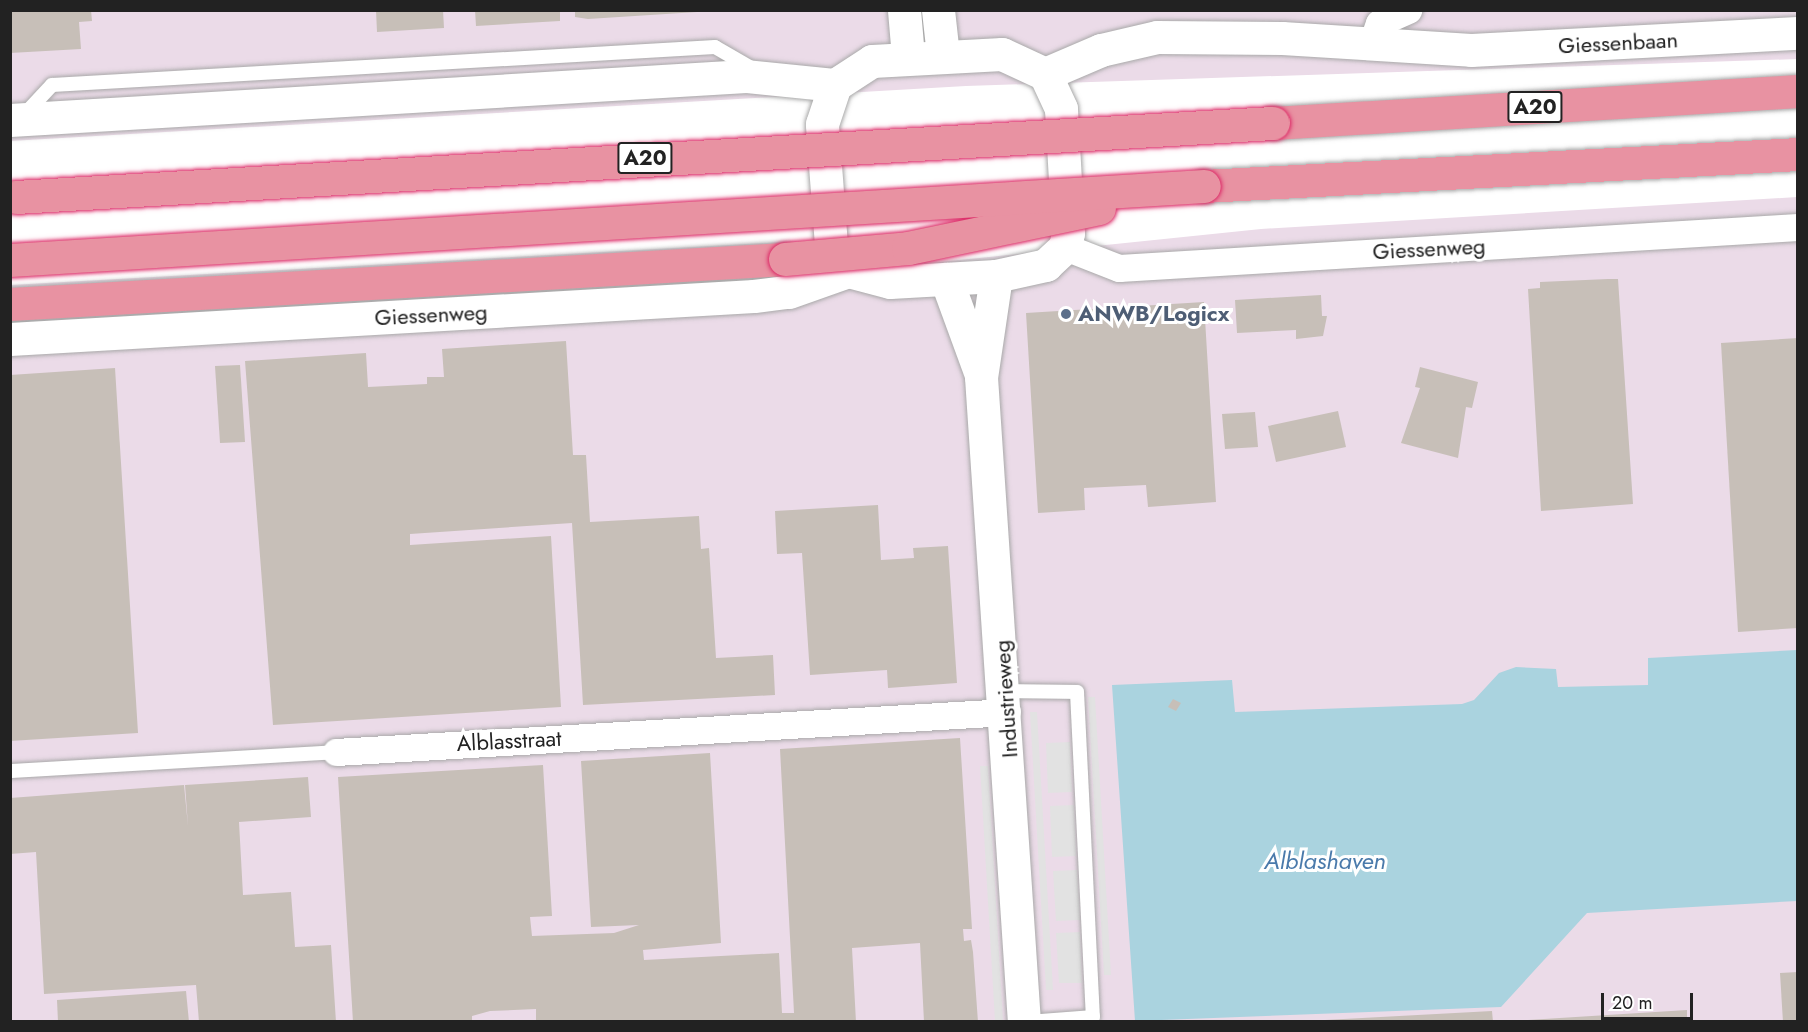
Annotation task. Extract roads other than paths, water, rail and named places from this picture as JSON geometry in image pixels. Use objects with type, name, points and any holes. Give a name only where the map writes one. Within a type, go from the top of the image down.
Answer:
[{"type":"highway","name":"A20","points":[[12,197],[1797,91]]},
{"type":"highway","points":[[10,260],[1204,186],[1797,154]]},
{"type":"highway","points":[[10,304],[785,259],[908,248],[1204,186]]},
{"type":"street","points":[[904,10],[908,57]]},
{"type":"street","points":[[939,10],[943,56]]},
{"type":"street","points":[[1045,74],[1101,50],[1157,38],[1371,46],[1379,23],[1408,10]]},
{"type":"street","name":"Giessenbaan","points":[[1438,46],[1472,35],[1797,17]]},
{"type":"street","name":"Giessenbaan","points":[[1371,46],[1438,46],[1472,50],[1797,33]]},
{"type":"street","points":[[1002,54],[1045,74],[1061,109],[1068,233],[1065,247],[1046,266],[996,276],[890,282],[848,271],[831,245],[822,124],[835,85],[872,61],[943,56],[1002,54]]},
{"type":"street","points":[[15,120],[768,78],[835,85]]},
{"type":"street","name":"Giessenweg","points":[[1065,247],[1119,268],[1797,227]]},
{"type":"street","name":"Giessenweg","points":[[10,339],[754,296],[789,292],[848,271]]},
{"type":"street","name":"Industrieweg","points":[[996,276],[981,377],[1006,701],[1026,1022]]},
{"type":"street","name":"Industrieweg","points":[[946,279],[981,377]]},
{"type":"street","name":"Alblasstraat","points":[[336,752],[1006,701]]},
{"type":"lane","points":[[1006,701],[1077,692],[1093,1017],[1026,1022]]},
{"type":"lane","name":"Alblasstraat","points":[[10,771],[336,752]]},
{"type":"water","name":"Alblashaven","points":[[1797,650],[1797,901],[1587,913],[1501,1007],[1135,1021],[1112,685],[1232,680],[1235,712],[1462,704],[1474,700],[1499,673],[1516,667],[1556,669],[1558,687],[1648,685],[1648,658]]},
{"type":"place","name":"ANWB/Logicx","points":[[1066,314]]}]
